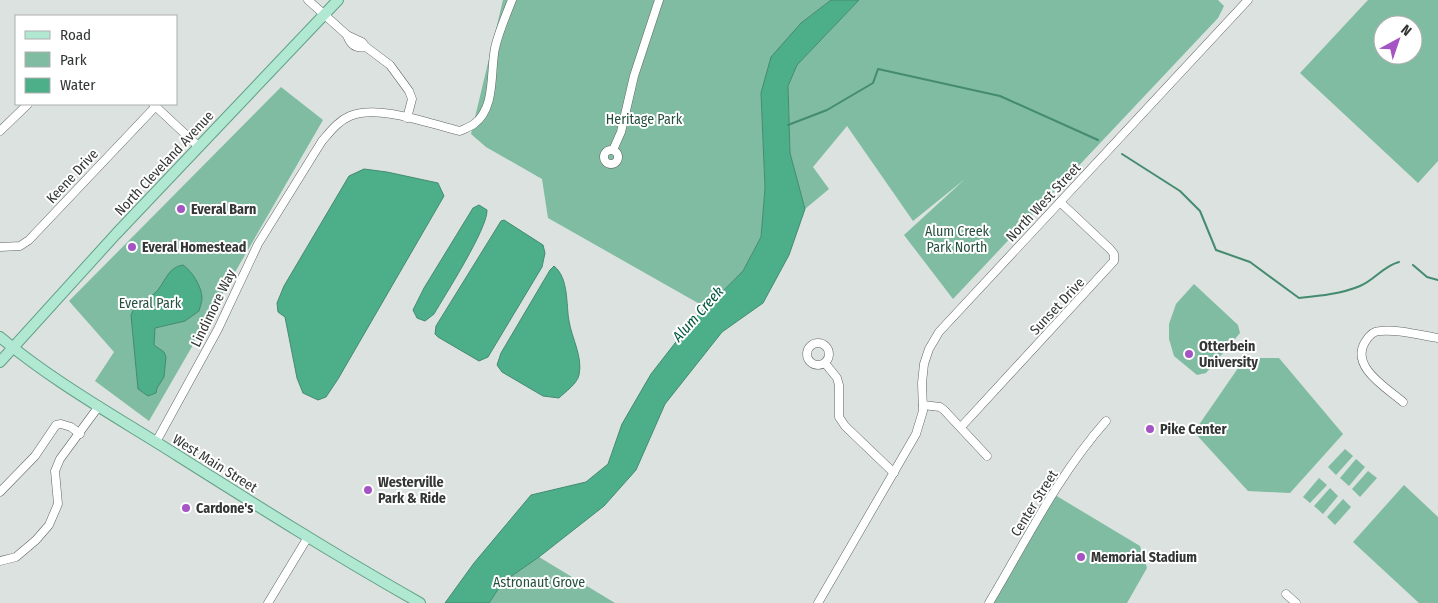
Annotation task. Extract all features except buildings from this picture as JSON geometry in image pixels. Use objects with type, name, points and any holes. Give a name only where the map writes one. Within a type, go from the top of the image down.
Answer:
[{"type":"main road","name":"North Cleveland Avenue","points":[[0,362],[116,234],[338,0]]},
{"type":"main road","name":"West Main Street","points":[[0,337],[32,364],[308,537],[420,603]]},
{"type":"street","points":[[308,0],[347,35],[362,42],[390,65],[409,91],[412,99],[407,118]]},
{"type":"street","name":"Lindimore Way","points":[[156,442],[218,328],[258,244],[322,141],[334,127],[349,116],[361,113],[380,111],[460,131],[474,124],[482,117],[489,102],[496,45],[512,0]]},
{"type":"street","points":[[613,150],[621,132],[634,76],[659,0]]},
{"type":"street","name":"North West Street","points":[[818,603],[916,434],[922,416],[924,364],[929,349],[939,332],[1248,0]]},
{"type":"street","points":[[0,131],[27,105]]},
{"type":"street","points":[[154,105],[198,147]]},
{"type":"street","name":"Keene Drive","points":[[0,247],[20,246],[29,240],[154,105]]},
{"type":"street","name":"Sunset Drive","points":[[960,427],[1114,261],[1114,254],[1110,248],[1060,202]]},
{"type":"street","points":[[1403,402],[1364,366],[1361,348],[1367,337],[1378,331],[1397,331],[1438,338]]},
{"type":"street","points":[[825,363],[837,378],[839,384],[839,417],[845,426],[894,473]]},
{"type":"street","points":[[923,405],[940,407],[987,456]]},
{"type":"street","points":[[0,561],[16,558],[49,525],[58,504],[55,471],[60,459],[99,406]]},
{"type":"street","name":"Center Street","points":[[989,603],[1044,507],[1088,442],[1106,421]]},
{"type":"street","points":[[0,492],[35,456],[56,425],[61,424],[71,427],[80,434]]},
{"type":"street","points":[[268,603],[308,537]]},
{"type":"street","points":[[1286,594],[1296,603]]},
{"type":"green space","name":"Heritage Park","points":[[503,0],[831,0],[801,23],[761,93],[765,188],[761,237],[743,271],[705,307],[548,218],[542,179],[486,147],[471,134]]},
{"type":"green space","name":"Alum Creek Park North","points":[[859,0],[1218,0],[1224,6],[1218,18],[953,299],[904,235],[965,179],[913,221],[847,126],[813,167],[829,189],[805,209],[790,153],[788,86],[797,65]]},
{"type":"green space","points":[[1368,0],[1438,0],[1438,161],[1418,183],[1300,73]]},
{"type":"green space","name":"Everal Park","points":[[281,87],[323,120],[149,421],[95,381],[114,352],[69,301]]},
{"type":"green space","points":[[1194,284],[1238,325],[1240,333],[1206,373],[1197,375],[1174,356],[1169,339],[1169,324],[1176,304]]},
{"type":"green space","points":[[1245,358],[1279,358],[1343,434],[1290,493],[1248,491],[1194,432]]},
{"type":"green space","points":[[1345,449],[1353,456],[1336,475],[1328,467]]},
{"type":"green space","points":[[1356,459],[1365,467],[1349,486],[1340,478]]},
{"type":"green space","points":[[1368,471],[1377,478],[1360,497],[1352,489]]},
{"type":"green space","points":[[1319,478],[1327,485],[1310,503],[1303,497]]},
{"type":"green space","points":[[1404,485],[1438,517],[1438,603],[1419,603],[1353,542]]},
{"type":"green space","points":[[1330,488],[1338,496],[1323,514],[1314,506]]},
{"type":"green space","name":"Memorial Stadium","points":[[1055,495],[1140,546],[1147,568],[1127,603],[991,603]]},
{"type":"green space","points":[[1343,499],[1351,507],[1335,525],[1327,517]]},
{"type":"green space","name":"Astronaut Grove","points":[[539,557],[615,603],[489,603],[503,582]]},
{"type":"water","points":[[831,0],[859,0],[797,65],[788,86],[790,153],[805,209],[789,255],[763,303],[722,332],[665,404],[636,470],[604,506],[539,557],[503,582],[489,603],[445,603],[474,563],[531,495],[586,482],[608,464],[622,424],[651,374],[693,320],[743,271],[761,237],[765,188],[761,93],[771,57],[801,23]]},
{"type":"water","points":[[364,169],[438,183],[444,196],[338,379],[326,397],[318,400],[303,393],[297,378],[285,317],[278,312],[277,303],[284,286],[349,176]]},
{"type":"water","points":[[479,205],[487,210],[485,219],[465,262],[434,314],[425,321],[417,318],[413,310],[424,288],[473,208]]},
{"type":"water","points":[[504,220],[543,245],[545,253],[542,267],[488,357],[479,361],[438,337],[435,334],[436,326],[501,221]]},
{"type":"water","points":[[183,265],[190,271],[198,284],[202,294],[201,304],[199,311],[185,321],[155,328],[154,345],[164,352],[166,357],[164,377],[156,393],[148,396],[138,389],[131,315],[138,304],[155,293],[173,269]]},
{"type":"water","points":[[554,266],[559,271],[565,284],[570,328],[580,362],[579,375],[576,382],[559,398],[543,396],[502,372],[497,365],[501,353]]},
{"type":"waterway","points":[[788,125],[827,110],[873,83],[878,69],[1000,96],[1098,140]]},
{"type":"waterway","points":[[1122,154],[1180,191],[1200,211],[1216,250],[1250,262],[1299,298],[1353,289],[1399,262]]},
{"type":"waterway","points":[[1413,265],[1427,277],[1438,280]]},
{"type":"place","name":"Everal Barn","points":[[181,209]]},
{"type":"place","name":"Everal Homestead","points":[[132,247]]},
{"type":"place","name":"Otterbein University","points":[[1189,354]]},
{"type":"place","name":"Pike Center","points":[[1150,429]]},
{"type":"place","name":"Westerville Park & Ride","points":[[368,490]]},
{"type":"place","name":"Cardone's","points":[[186,508]]},
{"type":"place","name":"Memorial Stadium","points":[[1081,557]]},
{"type":"water label","name":"Alum Creek","points":[[698,314]]}]
